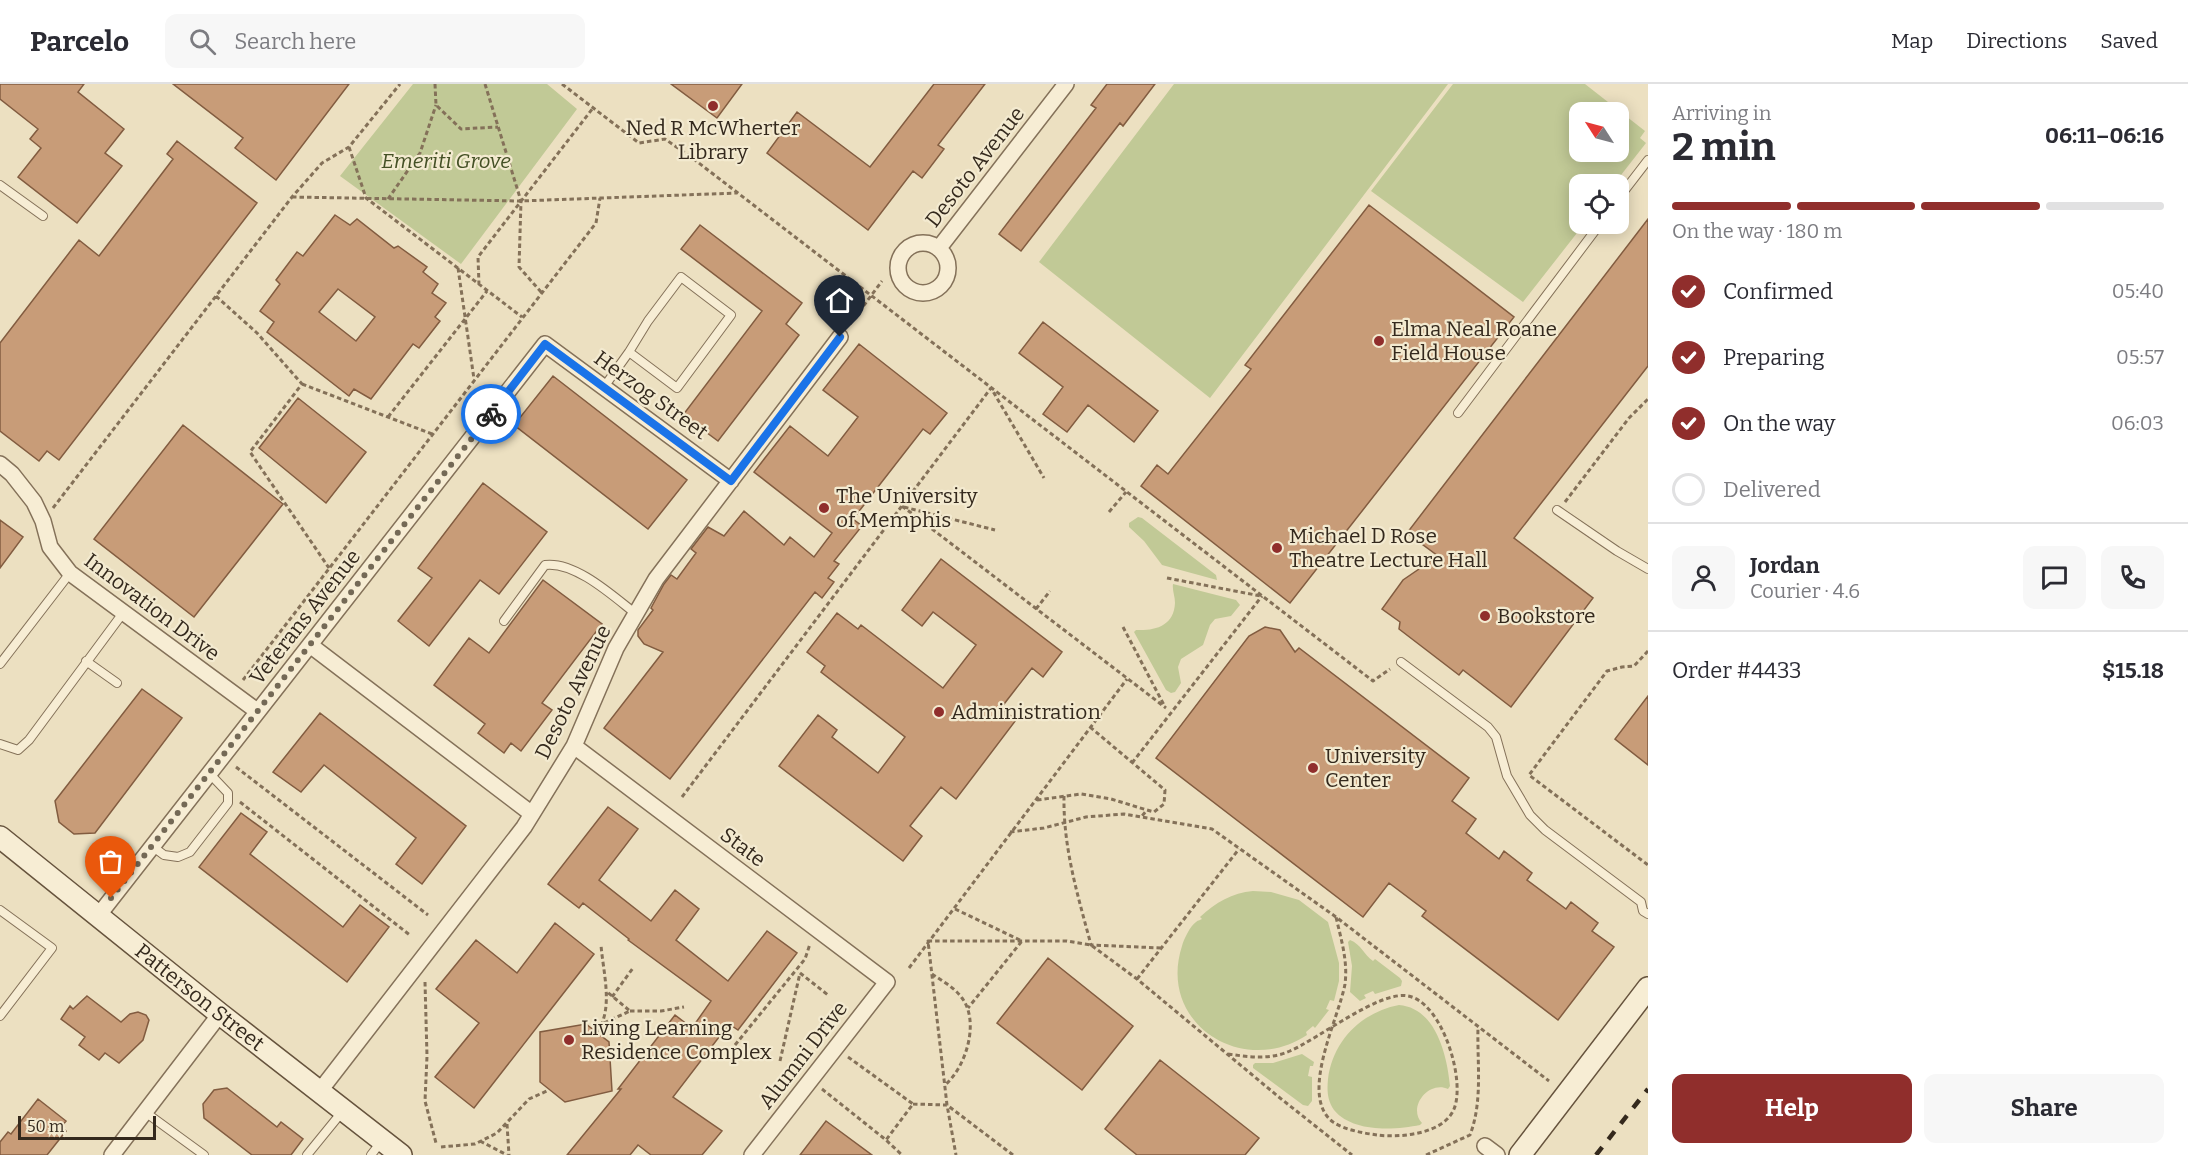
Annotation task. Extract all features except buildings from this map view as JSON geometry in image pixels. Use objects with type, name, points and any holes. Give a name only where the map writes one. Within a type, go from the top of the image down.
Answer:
[{"type":"street","name":"Desoto Avenue","points":[[939,248],[1065,84]]},
{"type":"street","name":"Desoto Avenue","points":[[319,1092],[524,827],[574,746],[616,648],[656,579],[840,337]]},
{"type":"street","name":"Herzog Street","points":[[545,344],[731,481]]},
{"type":"street","name":"Veterans Avenue","points":[[98,916],[545,344]]},
{"type":"street","name":"Innovation Drive","points":[[0,464],[12,474],[34,502],[43,521],[50,547],[69,573],[257,711]]},
{"type":"street","points":[[310,645],[532,814]]},
{"type":"street","name":"State","points":[[574,746],[887,981]]},
{"type":"street","name":"Patterson Street","points":[[0,837],[343,1111],[376,1148],[401,1155]]},
{"type":"street","name":"Alumni Drive","points":[[752,1155],[887,981]]},
{"type":"street","points":[[1520,1155],[1648,988]]},
{"type":"street","points":[[112,1155],[220,1014]]},
{"type":"lane","points":[[1629,185],[1648,160]]},
{"type":"lane","points":[[0,185],[43,216]]},
{"type":"lane","points":[[1458,413],[1592,234]]},
{"type":"lane","points":[[604,387],[648,321],[681,277],[731,315],[677,388],[629,352]]},
{"type":"lane","points":[[1559,511],[1617,551],[1648,569]]},
{"type":"lane","points":[[504,621],[545,565],[552,564],[587,577],[636,614]]},
{"type":"lane","points":[[0,664],[69,573]]},
{"type":"lane","points":[[0,744],[18,750],[29,740],[123,613]]},
{"type":"lane","points":[[86,661],[117,682]]},
{"type":"lane","points":[[1401,662],[1488,727],[1496,737],[1507,776],[1530,815],[1545,830],[1644,901],[1643,911],[1648,914]]},
{"type":"lane","points":[[152,846],[164,855],[178,857],[190,852],[228,803],[228,793],[209,773]]},
{"type":"lane","points":[[0,910],[52,948],[0,1016]]},
{"type":"lane","points":[[307,1155],[343,1111]]},
{"type":"lane","points":[[145,1112],[204,1155]]},
{"type":"path","points":[[43,521],[292,197],[322,163],[349,147],[400,84]]},
{"type":"path","points":[[388,199],[420,153],[436,105],[435,84]]},
{"type":"path","points":[[485,84],[521,201],[519,267],[541,292]]},
{"type":"path","points":[[562,84],[639,143],[665,139],[1373,681],[1401,662]]},
{"type":"path","points":[[436,105],[462,129],[498,128]]},
{"type":"path","points":[[479,285],[478,257],[593,108]]},
{"type":"path","points":[[349,147],[366,198],[522,317]]},
{"type":"path","points":[[292,197],[521,201],[737,193]]},
{"type":"path","points":[[233,693],[596,223],[600,198]]},
{"type":"path","points":[[458,268],[474,379]]},
{"type":"path","points":[[840,337],[882,281]]},
{"type":"path","points":[[388,417],[487,291]]},
{"type":"path","points":[[216,296],[257,333],[302,384],[432,434]]},
{"type":"path","points":[[302,384],[250,452],[329,568]]},
{"type":"path","points":[[991,388],[1044,478]]},
{"type":"path","points":[[681,797],[991,388]]},
{"type":"path","points":[[1559,511],[1604,450],[1640,406],[1646,405],[1648,399]]},
{"type":"path","points":[[1109,512],[1126,492]]},
{"type":"path","points":[[995,530],[902,506],[1166,708],[1123,627]]},
{"type":"path","points":[[1167,578],[1263,596]]},
{"type":"path","points":[[1036,609],[1050,591]]},
{"type":"path","points":[[1132,763],[1263,596]]},
{"type":"path","points":[[1648,651],[1634,666],[1607,671],[1529,775],[1648,865]]},
{"type":"path","points":[[909,968],[1127,679]]},
{"type":"path","points":[[1037,800],[1081,794],[1095,795],[1154,812],[1164,804],[1165,790],[1090,727]]},
{"type":"path","points":[[232,764],[428,915]]},
{"type":"path","points":[[228,793],[411,936]]},
{"type":"path","points":[[1064,796],[1063,823],[1068,859],[1091,945],[1137,979],[1352,1155]]},
{"type":"path","points":[[1142,817],[1147,810]]},
{"type":"path","points":[[1010,832],[1044,828],[1086,817],[1124,814],[1212,829],[1336,917],[1549,1082]]},
{"type":"path","points":[[1137,979],[1239,849]]},
{"type":"path","points":[[955,908],[1022,941]]},
{"type":"path","points":[[1227,1054],[1259,1058],[1289,1052],[1333,1027],[1385,999],[1394,996],[1408,996],[1417,999],[1435,1018],[1451,1048],[1455,1066],[1457,1100],[1448,1119],[1432,1129],[1396,1136],[1378,1136],[1356,1131],[1332,1121],[1323,1108],[1319,1095],[1322,1064],[1333,1027],[1343,989],[1346,968],[1336,917]]},
{"type":"path","points":[[735,1045],[798,971],[808,952],[811,939]]},
{"type":"path","points":[[928,941],[1067,941],[1091,945],[1162,948]]},
{"type":"path","points":[[928,941],[947,1105],[956,1155]]},
{"type":"path","points":[[968,1008],[1022,941]]},
{"type":"path","points":[[601,945],[606,1010],[604,1023]]},
{"type":"path","points":[[612,997],[633,968]]},
{"type":"path","points":[[798,971],[828,995]]},
{"type":"path","points":[[780,1061],[798,971]]},
{"type":"path","points":[[932,974],[955,990],[968,1008],[970,1018],[966,1049],[954,1077],[945,1085]]},
{"type":"path","points":[[425,977],[427,1056],[425,1101],[436,1143]]},
{"type":"path","points":[[605,990],[630,1011]]},
{"type":"path","points":[[597,1032],[604,1023],[630,1011],[661,1011],[684,1007]]},
{"type":"path","points":[[1426,1155],[1470,1135],[1477,1116],[1478,1027]]},
{"type":"path","points":[[844,1053],[913,1104],[947,1105],[1013,1155]]},
{"type":"path","points":[[818,1086],[902,1155]]},
{"type":"path","points":[[441,1147],[475,1144],[497,1133],[507,1124],[519,1107],[529,1099],[549,1090]]},
{"type":"path","points":[[886,1140],[913,1104]]},
{"type":"path","points":[[480,1141],[508,1155],[507,1124]]},
{"type":"green space","name":"Emeriti Grove","points":[[413,84],[547,84],[577,109],[461,264],[340,176]]},
{"type":"green space","points":[[1174,84],[1448,84],[1210,398],[1039,262]]},
{"type":"green space","points":[[1453,84],[1585,84],[1608,102],[1569,102],[1569,162],[1629,162],[1629,118],[1645,131],[1640,138],[1646,143],[1622,174],[1569,174],[1569,234],[1576,234],[1523,302],[1371,191]]},
{"type":"green space","points":[[1138,517],[1216,575],[1217,580],[1162,565],[1144,541],[1129,527],[1129,523]]},
{"type":"green space","points":[[1173,584],[1236,600],[1240,605],[1231,616],[1215,619],[1210,625],[1203,645],[1181,659],[1178,667],[1181,683],[1175,692],[1171,693],[1166,690],[1134,632],[1156,628],[1167,622],[1174,611]]},
{"type":"green space","points":[[1253,891],[1271,892],[1299,900],[1328,922],[1339,963],[1339,981],[1334,1001],[1330,1000],[1326,1009],[1329,1010],[1315,1028],[1313,1026],[1306,1032],[1307,1035],[1282,1047],[1257,1050],[1232,1046],[1211,1036],[1193,1019],[1182,998],[1178,974],[1184,940],[1192,926],[1202,919],[1200,917],[1225,899]]},
{"type":"green space","points":[[1350,940],[1373,961],[1375,959],[1400,978],[1401,986],[1375,994],[1373,991],[1364,995],[1366,998],[1360,1001],[1350,992],[1352,966],[1348,942]]},
{"type":"green space","points":[[1399,1005],[1412,1008],[1431,1024],[1446,1061],[1450,1086],[1448,1089],[1434,1088],[1422,1097],[1417,1110],[1422,1123],[1420,1125],[1387,1129],[1352,1123],[1334,1110],[1329,1099],[1328,1079],[1336,1052],[1343,1040],[1362,1021],[1373,1014]]},
{"type":"green space","points":[[1302,1054],[1314,1062],[1313,1066],[1310,1066],[1308,1076],[1312,1077],[1312,1101],[1308,1106],[1303,1105],[1253,1068],[1255,1063],[1273,1063]]},
{"type":"railway","points":[[1596,1155],[1648,1089]]},
{"type":"way so far","points":[[111,898],[491,414]]},
{"type":"place","name":"Ned R McWherter Library","points":[[713,106]]},
{"type":"place","name":"Elma Neal Roane Field House","points":[[1379,341]]},
{"type":"place","name":"The University of Memphis","points":[[824,508]]},
{"type":"place","name":"Michael D Rose Theatre Lecture Hall","points":[[1277,548]]},
{"type":"place","name":"Bookstore","points":[[1485,616]]},
{"type":"place","name":"Administration","points":[[939,712]]},
{"type":"place","name":"University Center","points":[[1313,768]]},
{"type":"place","name":"Living Learning Residence Complex","points":[[569,1040]]},
{"type":"route","points":[[491,414],[545,344],[731,481],[840,337]]}]
